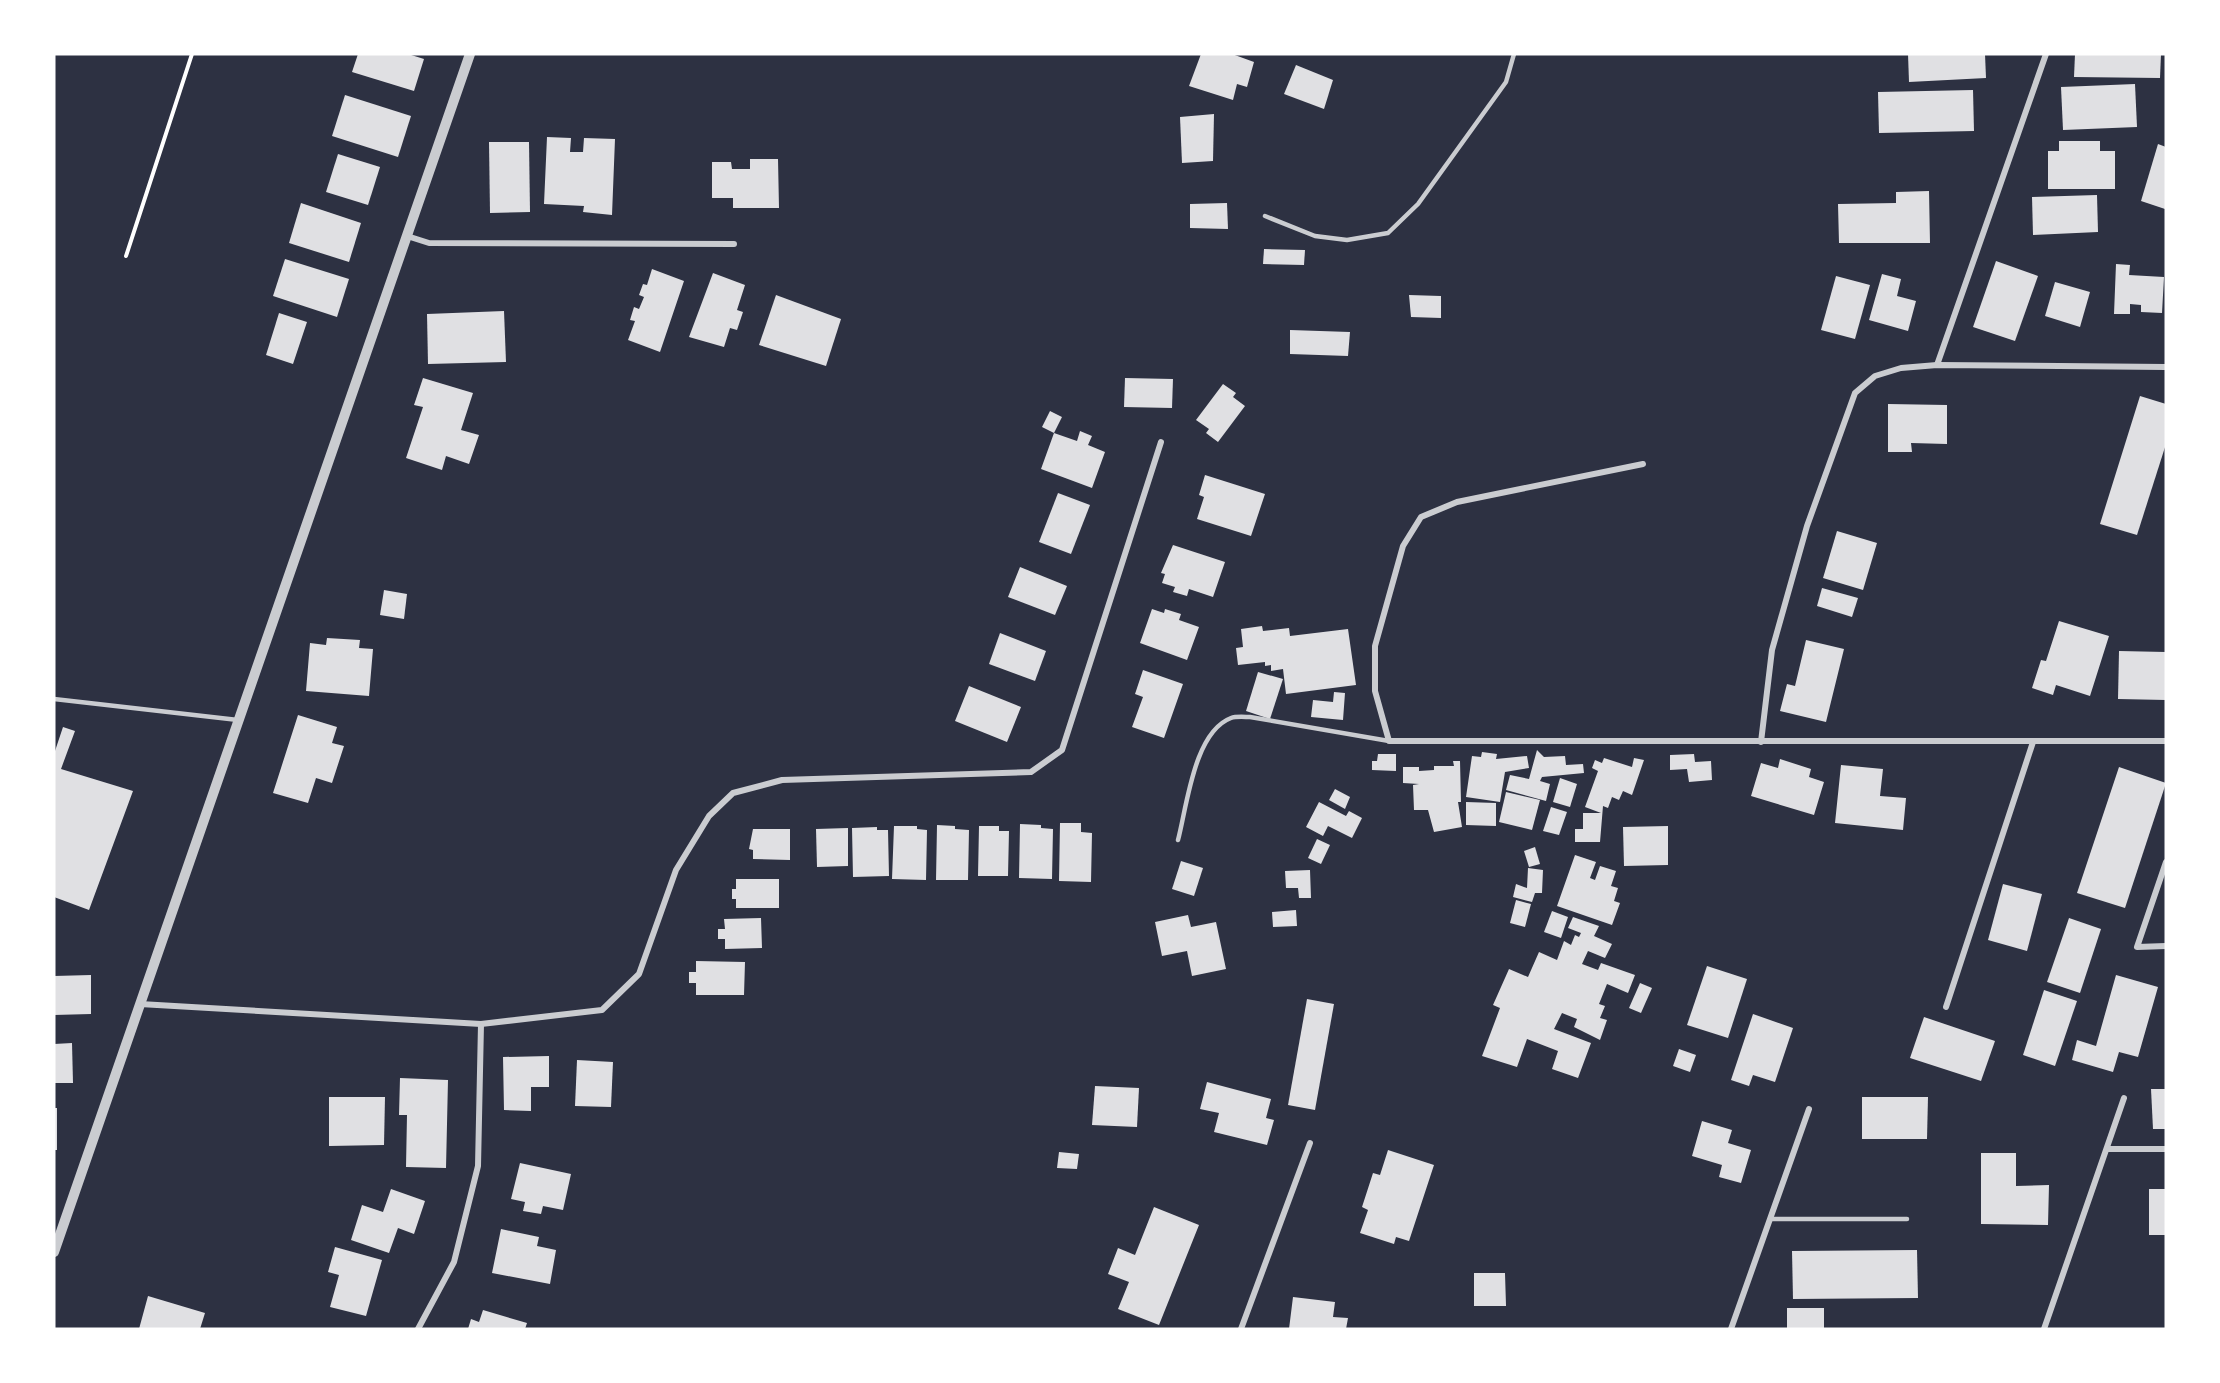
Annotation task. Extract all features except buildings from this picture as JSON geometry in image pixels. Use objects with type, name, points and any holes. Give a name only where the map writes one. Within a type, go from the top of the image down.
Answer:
[{"type":"street","points":[[54,1251],[470,54]]},
{"type":"street","points":[[1937,365],[2046,54]]},
{"type":"street","points":[[407,236],[429,243],[734,244]]},
{"type":"street","points":[[1761,742],[1772,650],[1807,526],[1855,393],[1875,376],[1901,368],[1937,365],[2166,367]]},
{"type":"street","points":[[140,1004],[481,1024],[602,1010],[639,974],[676,870],[709,816],[734,793],[782,780],[1031,772],[1062,750],[1161,442]]},
{"type":"street","points":[[1642,464],[1457,502],[1421,517],[1403,546],[1375,645],[1375,691],[1389,741],[2166,741]]},
{"type":"street","points":[[1946,1007],[2033,742]]},
{"type":"street","points":[[2166,862],[2136,946],[2166,946]]},
{"type":"street","points":[[418,1329],[454,1262],[478,1166],[481,1024]]},
{"type":"street","points":[[2044,1329],[2124,1098]]},
{"type":"street","points":[[1731,1329],[1809,1109]]},
{"type":"street","points":[[1241,1329],[1311,1143]]},
{"type":"street","points":[[2107,1149],[2166,1149]]},
{"type":"lane","points":[[1265,216],[1315,236],[1347,240],[1388,233],[1418,204],[1506,82],[1514,54]]},
{"type":"lane","points":[[54,699],[238,720]]},
{"type":"lane","points":[[1179,840],[1199,753],[1215,730],[1232,718],[1250,717],[1389,741]]},
{"type":"lane","points":[[1770,1219],[1907,1219]]},
{"type":"path","points":[[126,256],[192,54]]}]
